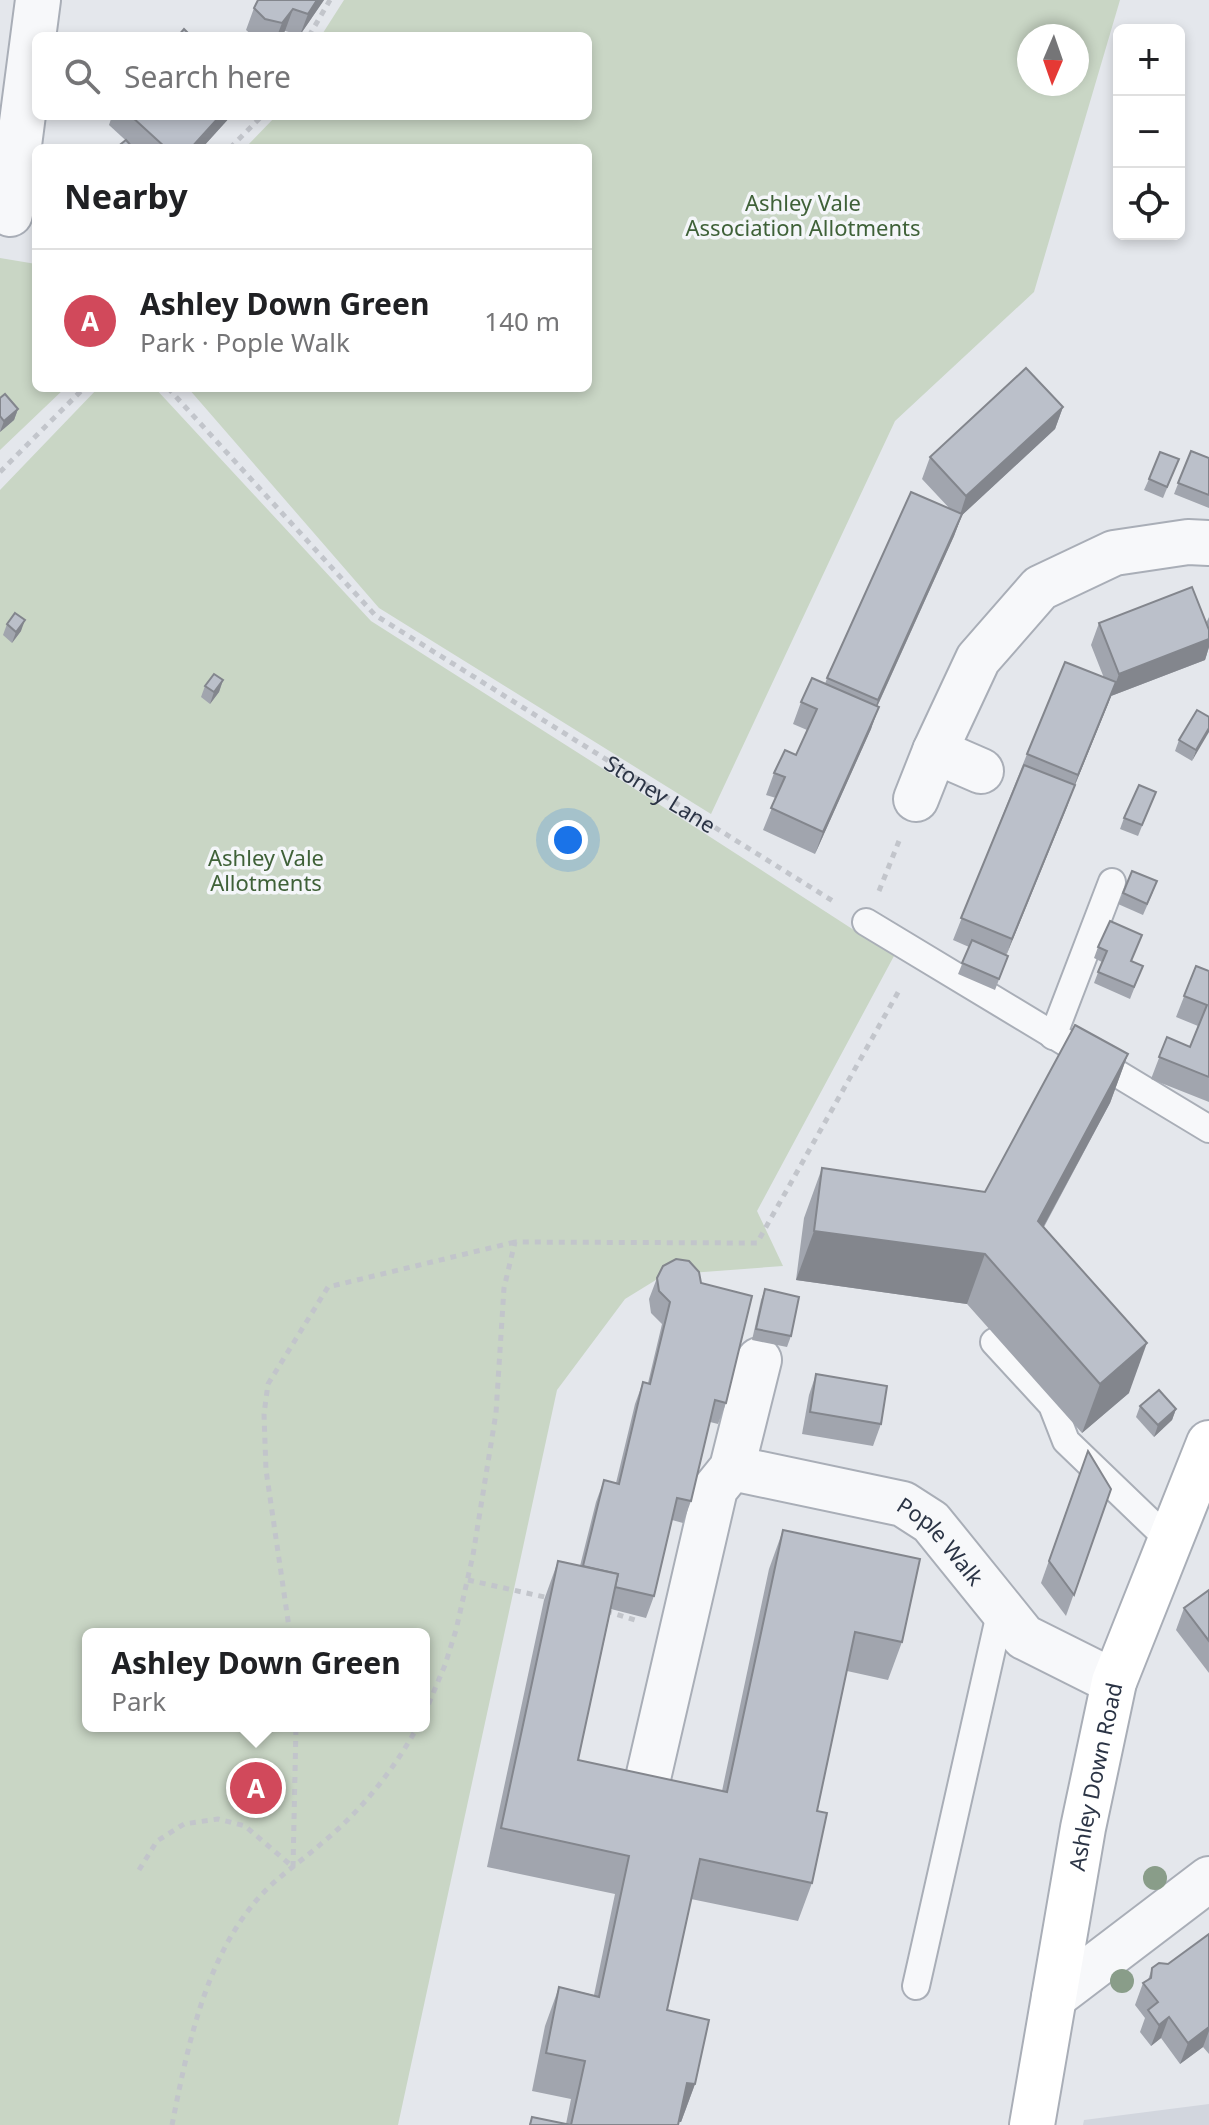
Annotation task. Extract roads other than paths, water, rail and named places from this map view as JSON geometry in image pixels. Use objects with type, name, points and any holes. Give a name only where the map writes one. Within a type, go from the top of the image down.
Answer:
[{"type":"main road","name":"Ashley Down Road","points":[[1032,2125],[1083,1828],[1114,1682],[1209,1443]]},
{"type":"street","points":[[34,32],[38,0]]},
{"type":"street","points":[[10,214],[32,46]]},
{"type":"street","points":[[916,799],[978,659],[1040,588],[1114,553],[1188,542],[1209,543]]},
{"type":"street","points":[[935,751],[981,771]]},
{"type":"street","points":[[646,1787],[715,1489],[732,1468],[759,1360]]},
{"type":"street","name":"Pople Walk","points":[[732,1468],[903,1504],[931,1522],[1024,1637],[1114,1682]]},
{"type":"street","points":[[1054,1997],[1209,1879]]},
{"type":"lane","points":[[1053,1036],[1112,882]]},
{"type":"lane","points":[[866,922],[1209,1129]]},
{"type":"lane","points":[[994,1342],[1052,1405],[1066,1441],[1171,1542]]},
{"type":"lane","points":[[916,1986],[1001,1609]]},
{"type":"place","name":"Ashley Down Green","points":[[256,1788]]},
{"type":"park label","name":"Ashley Vale Association Allotments","points":[[803,214]]},
{"type":"park label","name":"Ashley Vale Allotments","points":[[266,870]]}]
